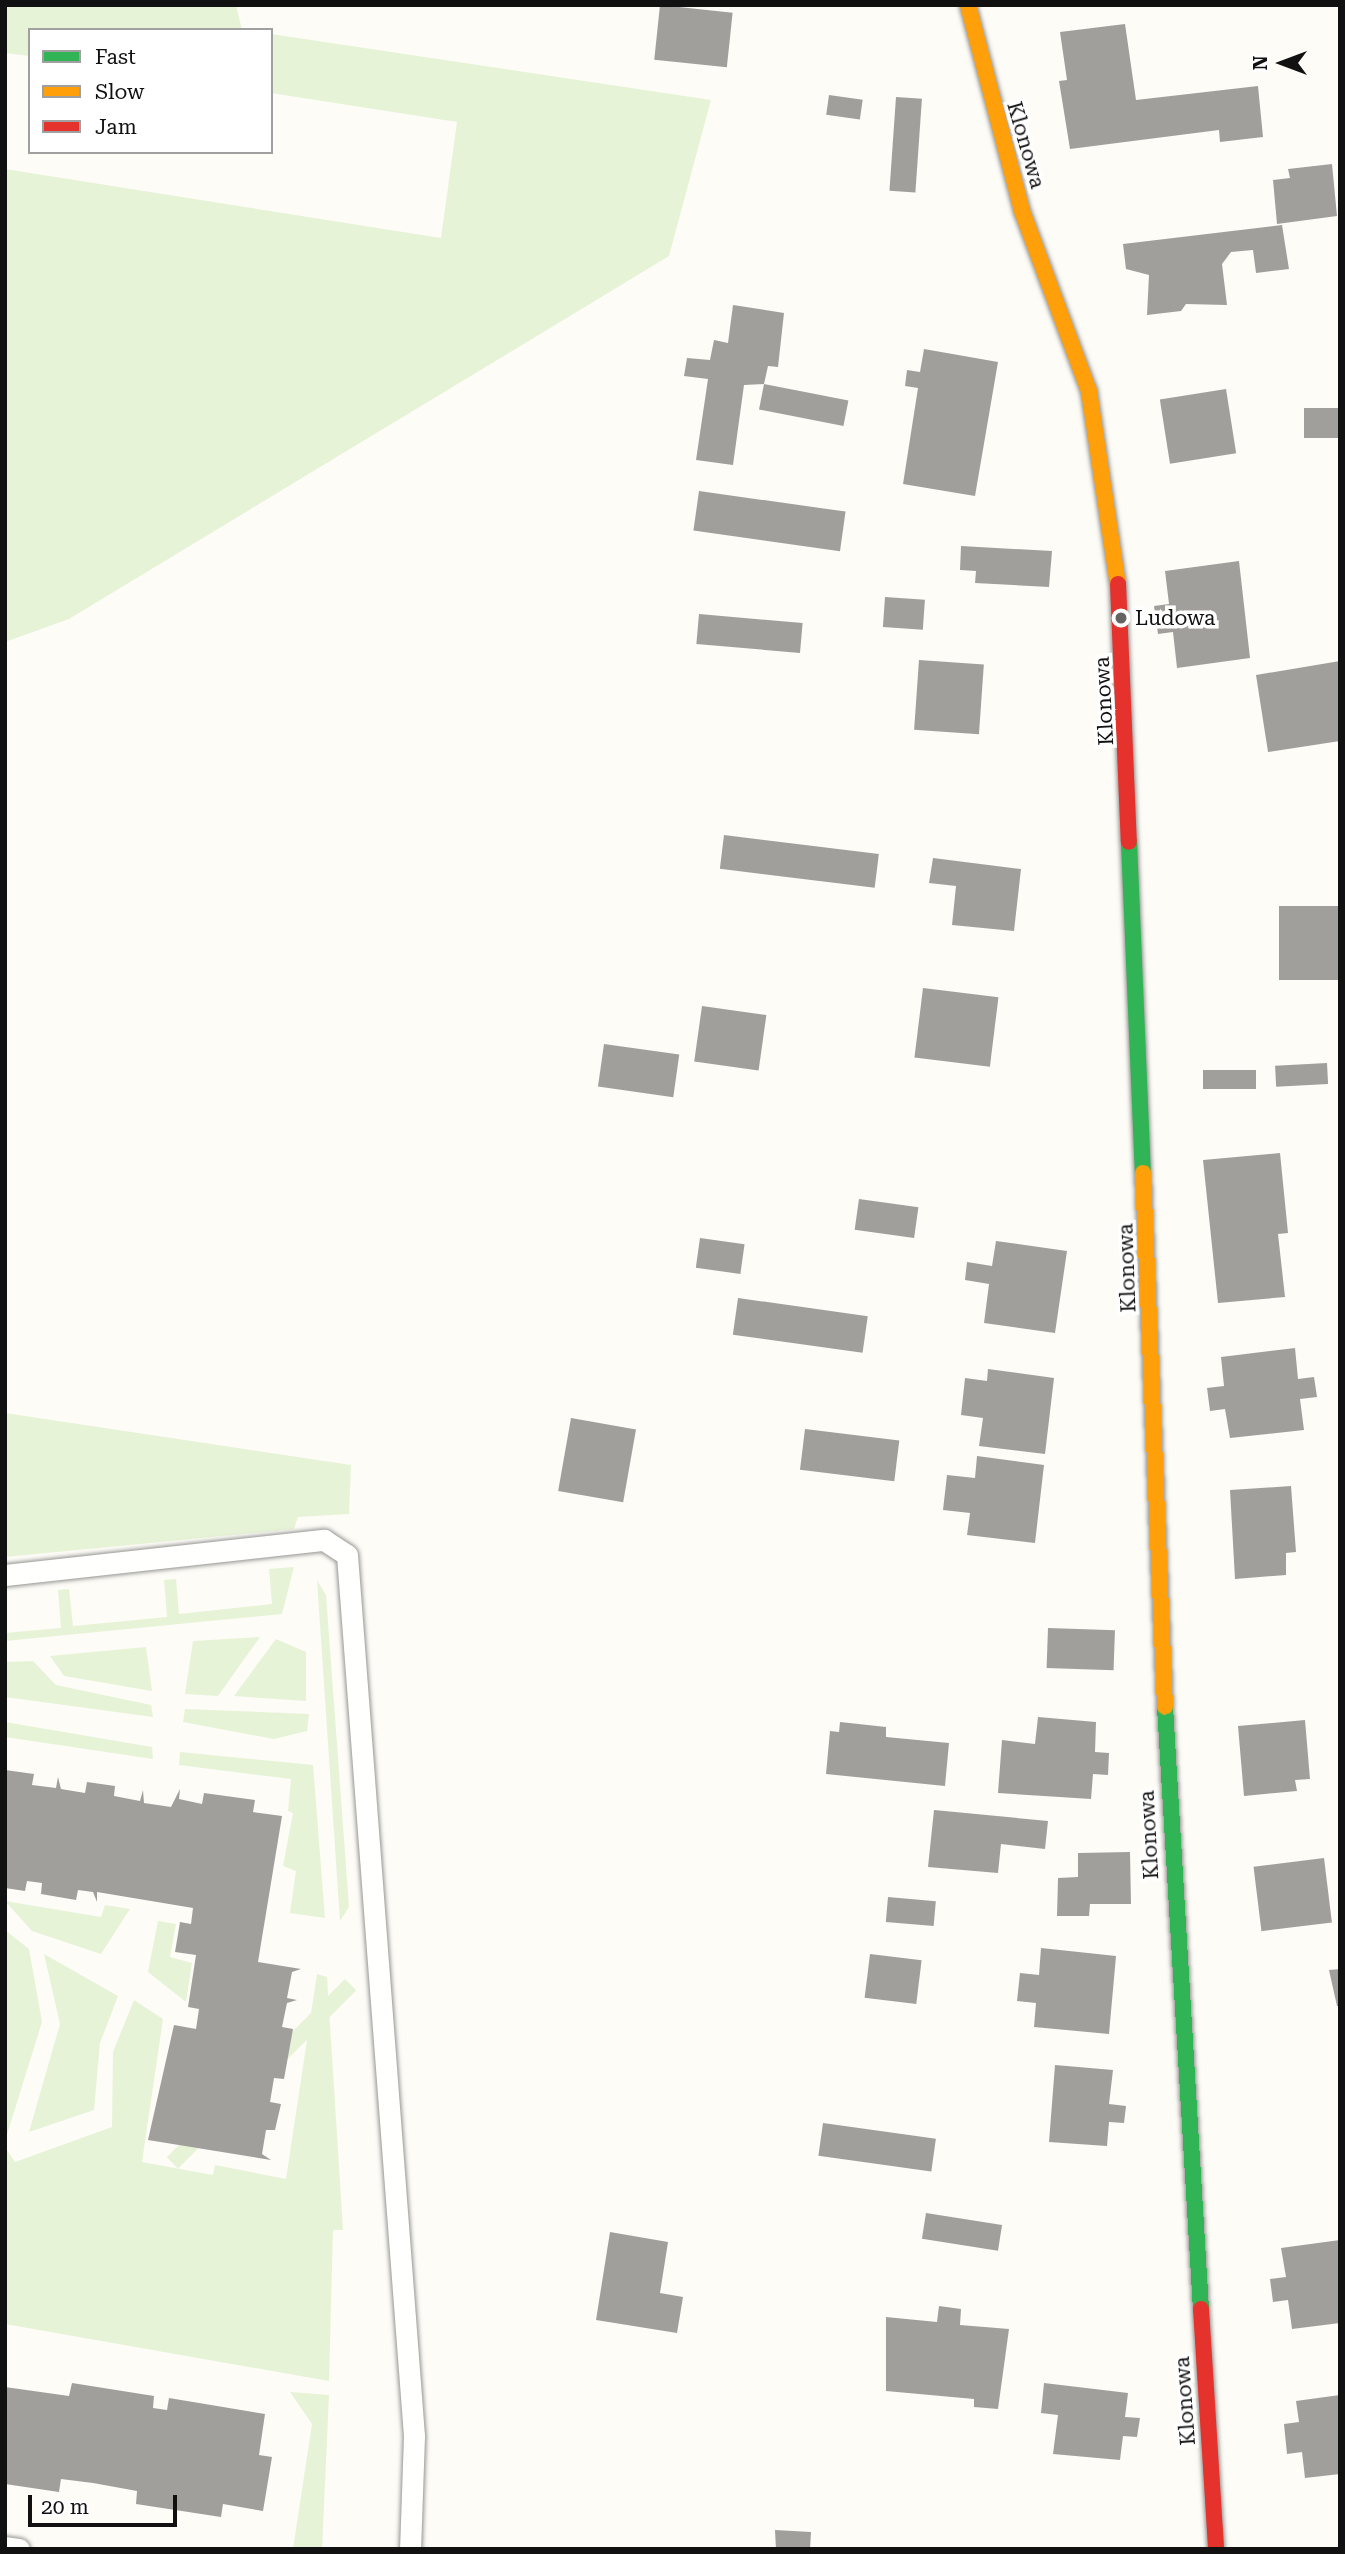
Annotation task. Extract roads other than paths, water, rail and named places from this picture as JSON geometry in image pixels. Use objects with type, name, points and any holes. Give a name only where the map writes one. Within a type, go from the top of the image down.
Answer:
[{"type":"street","name":"Klonowa","points":[[968,5],[1022,211],[1089,391],[1117,553],[1169,1814],[1216,2549]]},
{"type":"lane","points":[[5,1575],[324,1540],[347,1555],[414,2436],[410,2549]]},
{"type":"lane","points":[[5,2547],[19,2549]]},
{"type":"place","name":"Ludowa","points":[[1121,618]]}]
